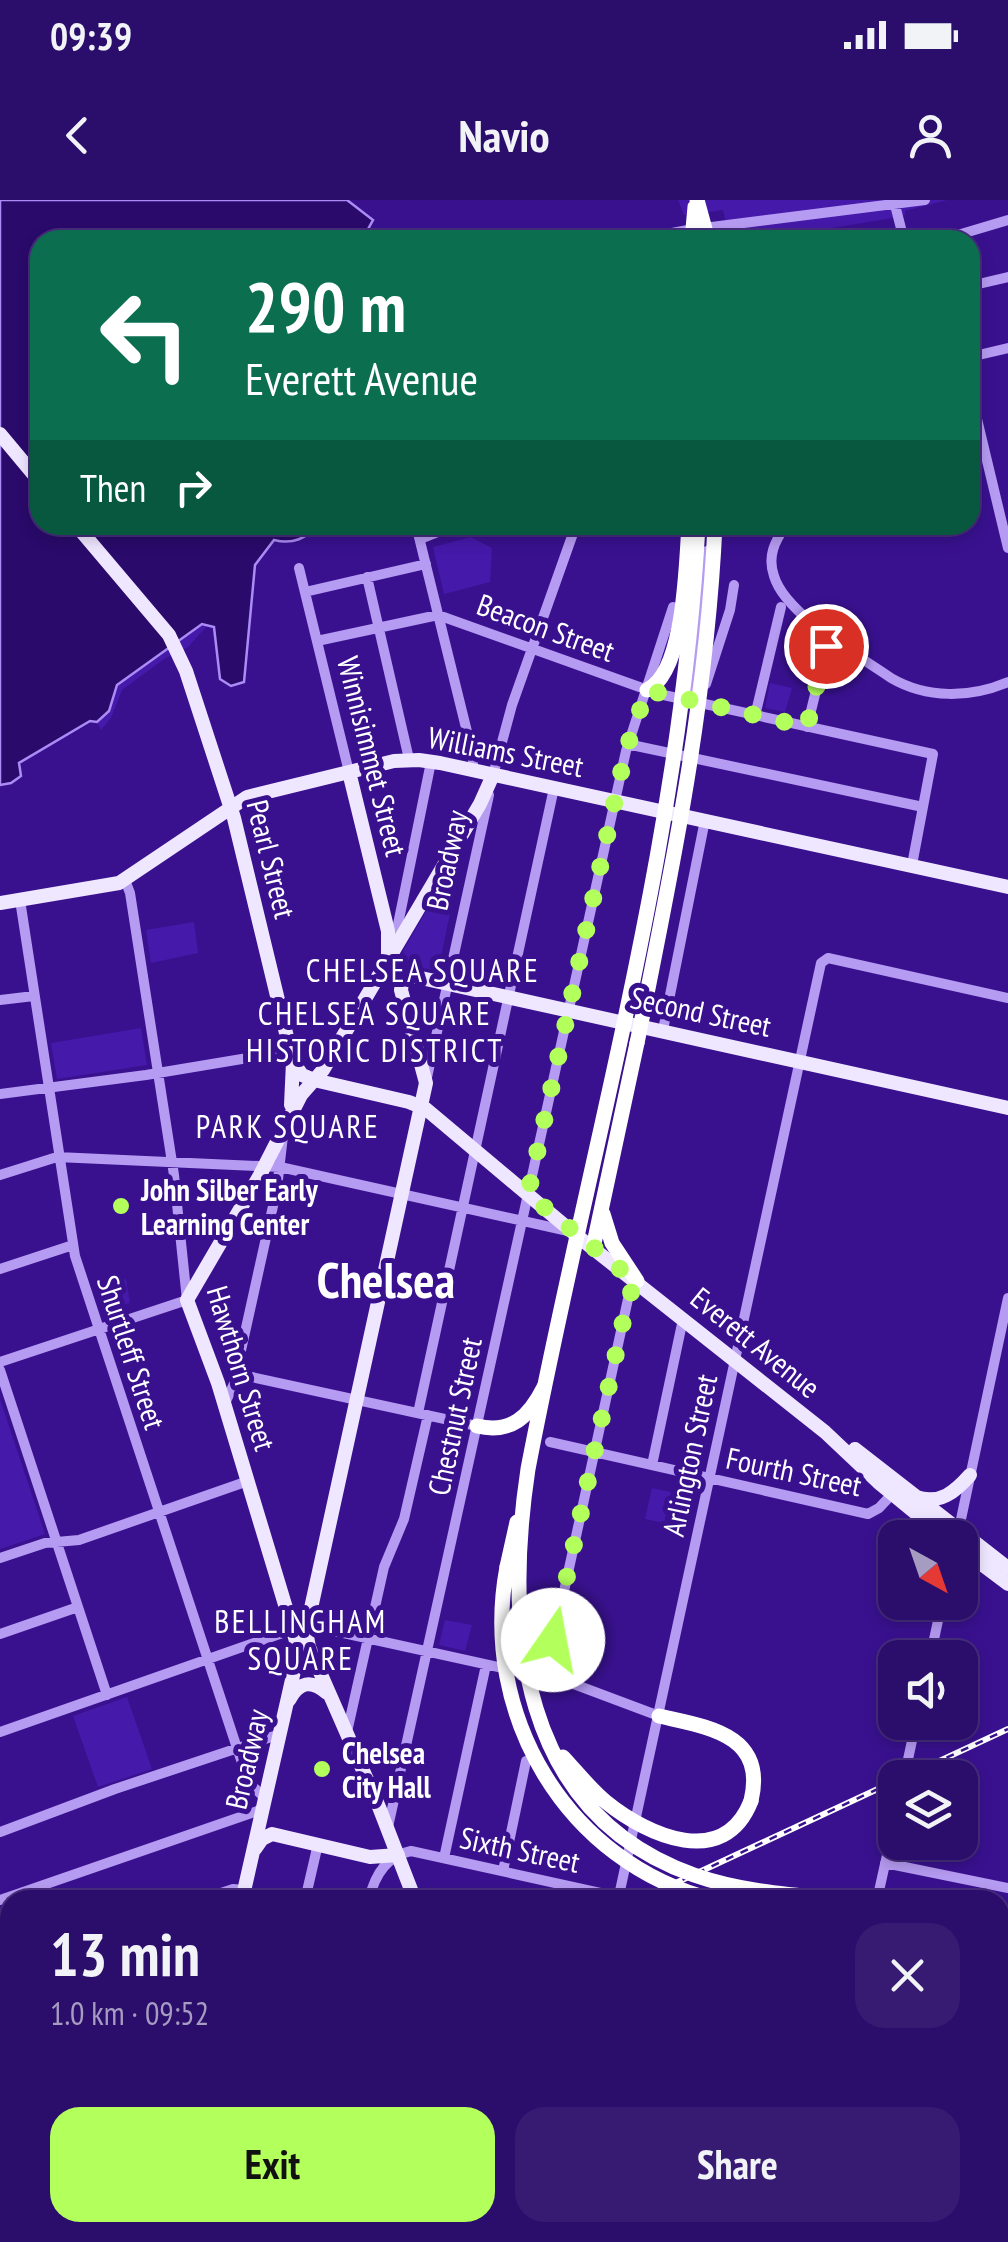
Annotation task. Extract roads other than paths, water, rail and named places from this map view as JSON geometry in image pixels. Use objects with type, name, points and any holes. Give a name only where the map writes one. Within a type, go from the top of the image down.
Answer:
[{"type":"highway","points":[[696,201],[696,230]]},
{"type":"highway","points":[[696,201],[705,230]]},
{"type":"highway","points":[[647,690],[660,682],[670,658],[687,535]]},
{"type":"highway","points":[[686,1890],[663,1882],[596,1838],[547,1782],[528,1748],[514,1710],[501,1639],[503,1590],[672,779],[687,674],[697,535]]},
{"type":"highway","points":[[697,535],[686,671],[663,828],[524,1498],[522,1650],[526,1680],[545,1738],[582,1798],[615,1830],[652,1855],[693,1874],[767,1890]]},
{"type":"highway","points":[[593,1248],[696,741],[707,651],[712,535]]},
{"type":"highway","points":[[604,1192],[606,1228],[636,1282]]},
{"type":"highway","points":[[477,1426],[499,1430],[513,1424],[540,1396],[550,1369]]},
{"type":"highway","points":[[545,1738],[610,1805],[643,1826],[674,1838],[700,1842],[722,1836],[739,1822],[751,1801],[751,1766],[733,1740],[712,1728],[658,1716]]},
{"type":"main road","points":[[0,434],[30,470]]},
{"type":"main road","name":"Pearl Street","points":[[84,535],[166,632],[184,664],[231,805],[292,1057],[293,1092],[286,1125]]},
{"type":"main road","name":"Williams Street","points":[[125,880],[231,805],[254,794],[409,759],[1008,886]]},
{"type":"main road","name":"Winnisimmet Street","points":[[348,772],[388,931],[388,959]]},
{"type":"main road","points":[[187,1300],[255,1184],[273,1166],[301,1095],[314,1080],[463,834],[493,775]]},
{"type":"main road","points":[[463,834],[469,830],[477,832],[479,838]]},
{"type":"main road","points":[[0,904],[106,888],[125,880]]},
{"type":"main road","points":[[388,959],[403,974],[402,990],[426,1083]]},
{"type":"main road","name":"Second Street","points":[[403,974],[1008,1108]]},
{"type":"main road","points":[[292,1057],[302,1074],[314,1080],[421,1106]]},
{"type":"main road","name":"Broadway","points":[[244,1890],[426,1083]]},
{"type":"main road","name":"Everett Avenue","points":[[421,1106],[572,1232],[935,1520]]},
{"type":"main road","name":"Hawthorn Street","points":[[187,1300],[301,1627],[411,1890]]},
{"type":"main road","points":[[915,1496],[933,1500],[948,1496],[970,1475]]},
{"type":"main road","name":"Everett Avenue","points":[[897,1490],[915,1496],[939,1520]]},
{"type":"main road","name":"Everett Avenue","points":[[978,1550],[1008,1568]]},
{"type":"main road","points":[[978,1562],[1008,1584]]},
{"type":"main road","points":[[286,1705],[296,1688],[307,1683],[319,1686],[330,1697]]},
{"type":"main road","points":[[264,1804],[272,1834]]},
{"type":"main road","points":[[253,1854],[262,1839],[272,1834],[375,1858],[398,1854]]},
{"type":"street","points":[[721,230],[924,200]]},
{"type":"street","points":[[896,205],[902,230]]},
{"type":"street","points":[[974,230],[1008,220]]},
{"type":"street","points":[[980,284],[1008,277]]},
{"type":"street","points":[[980,355],[1008,348]]},
{"type":"street","points":[[980,429],[1008,548]]},
{"type":"street","points":[[980,446],[984,445]]},
{"type":"street","points":[[419,535],[474,756],[473,771]]},
{"type":"street","points":[[420,538],[428,535]]},
{"type":"street","name":"Broadway","points":[[426,1083],[493,775],[511,709],[572,535]]},
{"type":"street","points":[[695,703],[711,535]]},
{"type":"street","points":[[779,535],[771,558],[774,577],[786,599],[905,686],[960,696],[1008,682]]},
{"type":"street","points":[[305,592],[426,564]]},
{"type":"street","name":"Winnisimmet Street","points":[[299,568],[348,772]]},
{"type":"street","points":[[367,578],[409,759]]},
{"type":"street","points":[[695,703],[730,610],[734,585]]},
{"type":"street","points":[[755,716],[781,606]]},
{"type":"street","name":"Beacon Street","points":[[316,641],[438,615],[647,690],[933,754],[923,807]]},
{"type":"street","points":[[807,727],[826,646]]},
{"type":"street","name":"Chestnut Street","points":[[388,1830],[614,801],[647,690]]},
{"type":"street","points":[[628,744],[923,807],[912,865]]},
{"type":"street","points":[[388,959],[400,921],[431,762]]},
{"type":"street","points":[[346,1733],[384,1567],[404,1519],[463,1207],[554,788]]},
{"type":"street","points":[[663,1030],[705,820]]},
{"type":"street","name":"Hawthorn Street","points":[[125,880],[172,1162],[187,1300]]},
{"type":"street","name":"Shurtleff Street","points":[[20,900],[73,1245],[206,1660],[250,1784],[264,1804]]},
{"type":"street","name":"Arlington Street","points":[[620,1890],[821,963],[828,958],[1008,998]]},
{"type":"street","points":[[0,1000],[34,996]]},
{"type":"street","points":[[0,1094],[292,1057]]},
{"type":"street","points":[[0,1175],[51,1158],[273,1166],[572,1232]]},
{"type":"street","points":[[273,1166],[277,1188],[238,1364],[241,1373],[477,1426]]},
{"type":"street","points":[[255,1184],[267,1180],[277,1188]]},
{"type":"street","points":[[0,1268],[73,1245]]},
{"type":"street","points":[[545,1678],[628,1299],[636,1282]]},
{"type":"street","points":[[958,1520],[1008,1298]]},
{"type":"street","points":[[107,1695],[0,1366],[98,1328],[187,1300]]},
{"type":"street","points":[[652,1465],[683,1318]]},
{"type":"street","points":[[211,1362],[224,1374],[238,1364]]},
{"type":"street","points":[[224,1403],[234,1384],[242,1376],[249,1376]]},
{"type":"street","name":"Fourth Street","points":[[550,1442],[868,1514],[897,1490]]},
{"type":"street","points":[[0,1558],[56,1542],[75,1541],[248,1482]]},
{"type":"street","points":[[0,1634],[78,1607]]},
{"type":"street","points":[[0,1732],[301,1627],[579,1686],[658,1716]]},
{"type":"street","points":[[444,1858],[486,1665]]},
{"type":"street","points":[[0,1832],[280,1734]]},
{"type":"street","points":[[503,1871],[526,1761]]},
{"type":"street","points":[[28,1890],[264,1804]]},
{"type":"street","points":[[309,1890],[326,1846]]},
{"type":"street","name":"Sixth Street","points":[[398,1854],[411,1851],[584,1890]]},
{"type":"street","points":[[371,1890],[376,1877],[398,1854]]},
{"type":"street","points":[[878,1890],[886,1860]]},
{"type":"street","points":[[885,1863],[1008,1888]]},
{"type":"railway","points":[[942,1760],[1008,1729]]},
{"type":"railway","points":[[661,1890],[878,1789]]},
{"type":"place","name":"John Silber Early Learning Center","points":[[121,1206]]},
{"type":"place","name":"Chelsea City Hall","points":[[322,1769]]},
{"type":"district","name":"CHELSEA SQUARE","points":[[423,970]]},
{"type":"district","name":"CHELSEA SQUARE HISTORIC DISTRICT","points":[[375,1032]]},
{"type":"district","name":"PARK SQUARE","points":[[288,1126]]},
{"type":"district","name":"Chelsea","points":[[386,1279]]},
{"type":"district","name":"BELLINGHAM SQUARE","points":[[301,1640]]}]
